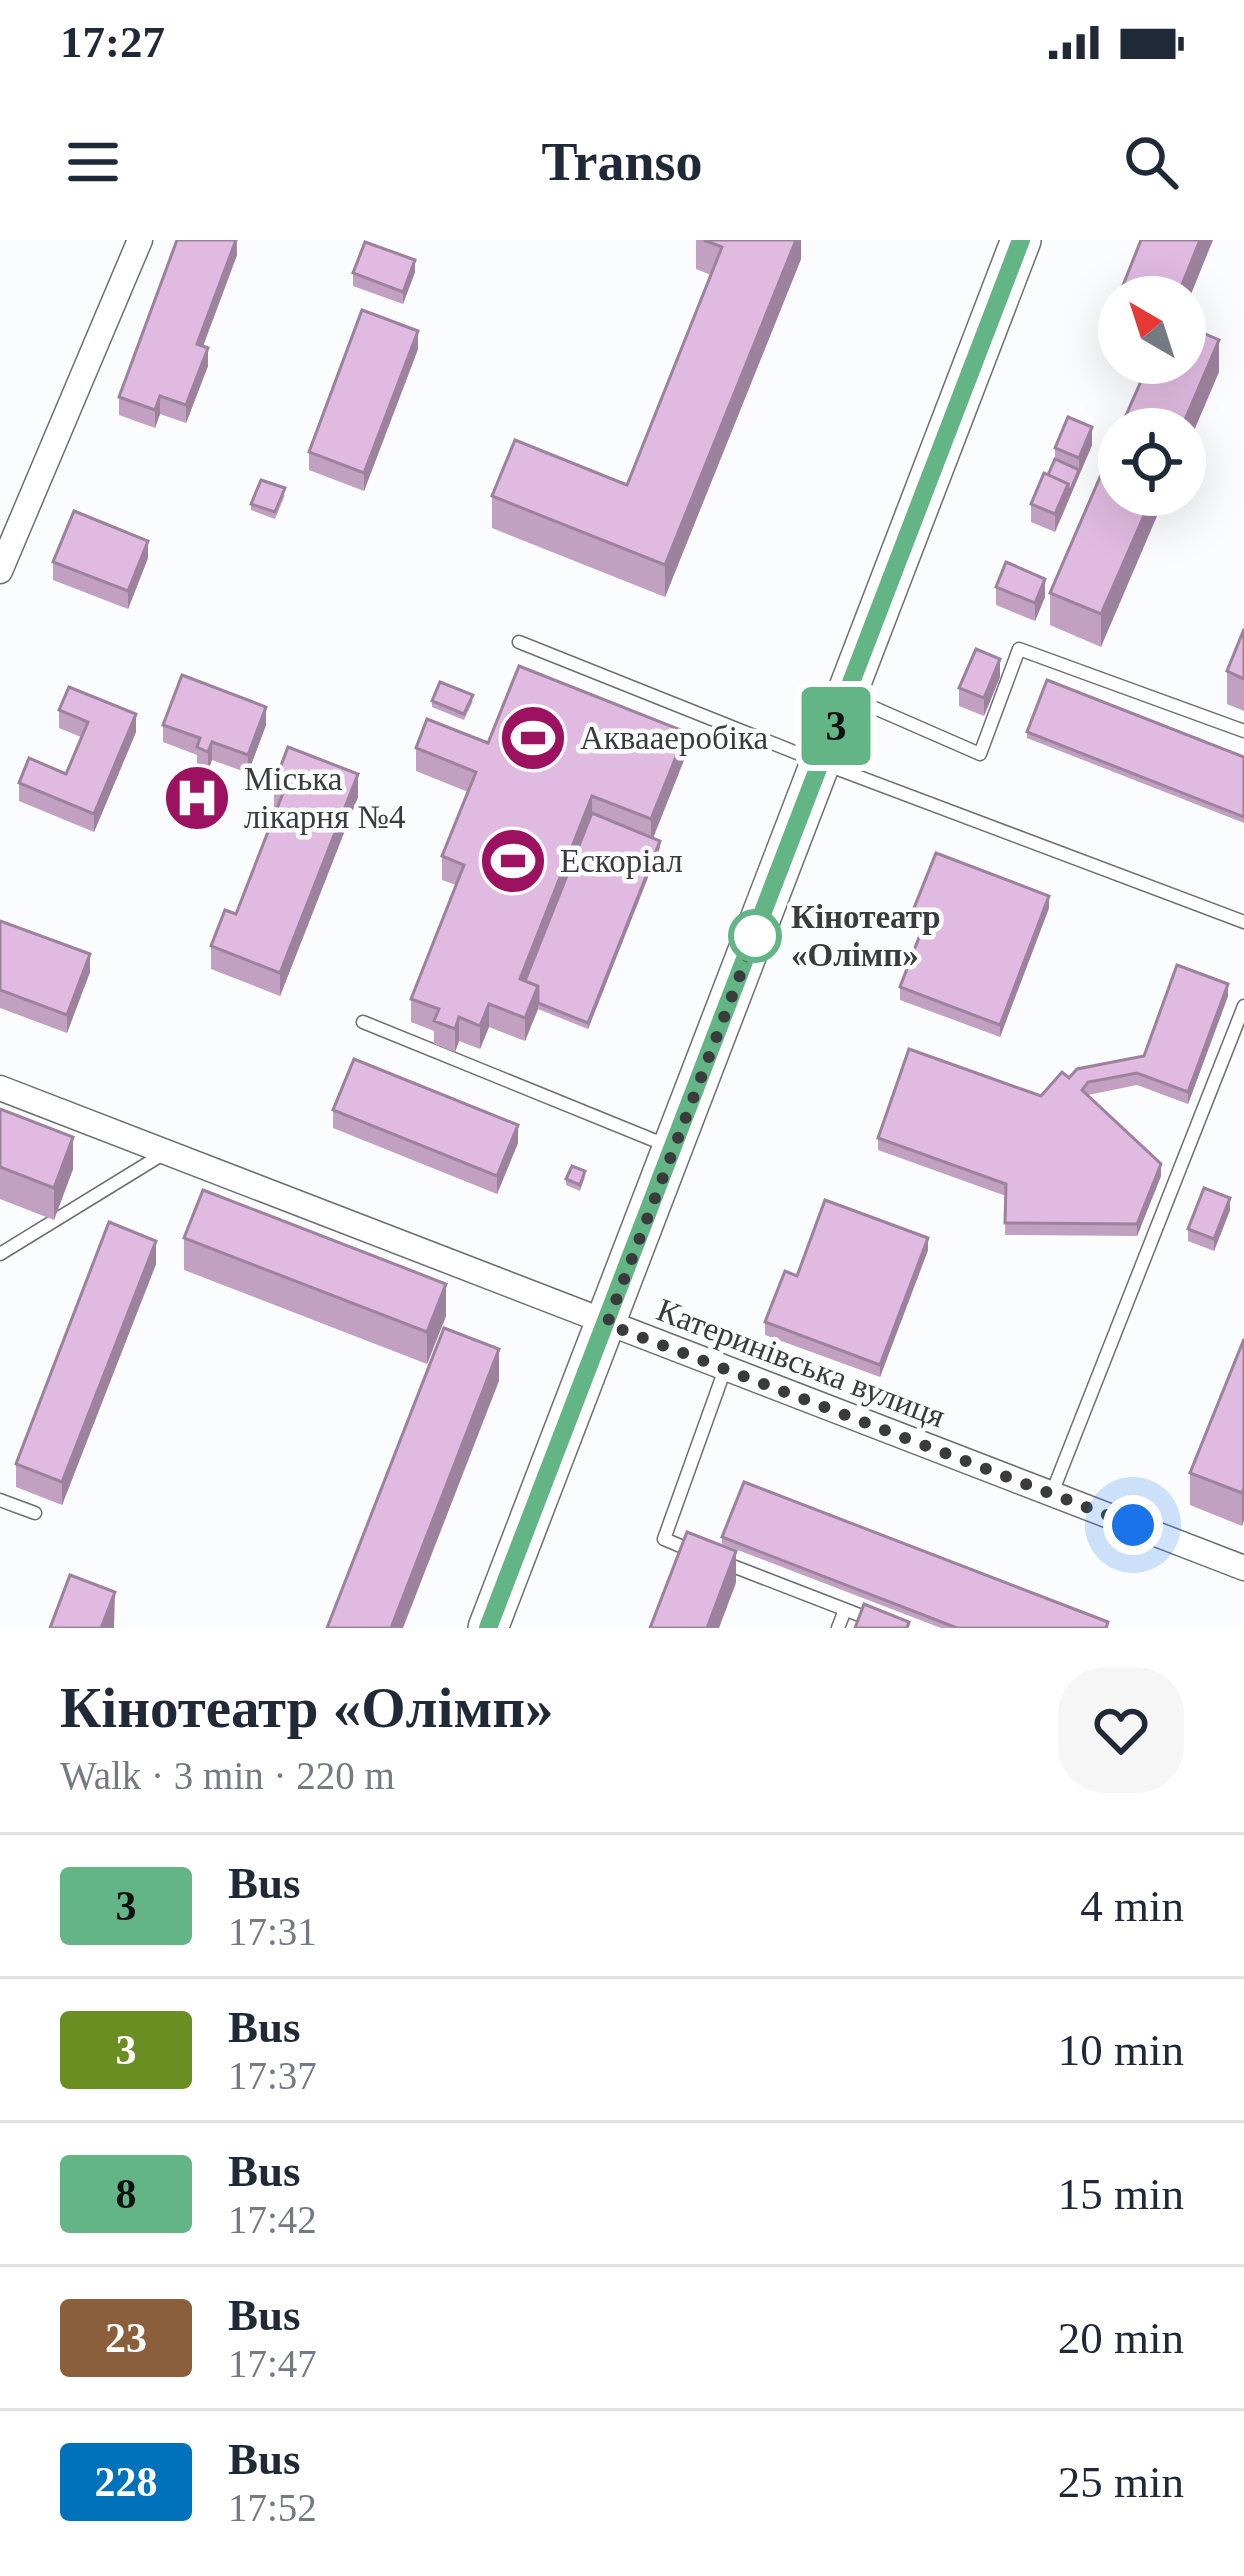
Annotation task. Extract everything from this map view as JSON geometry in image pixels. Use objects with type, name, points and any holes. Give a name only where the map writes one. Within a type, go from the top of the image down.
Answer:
[{"type":"main road","points":[[488,1628],[1021,240]]},
{"type":"street","points":[[0,572],[140,240]]},
{"type":"street","name":"Катеринівська вулиця","points":[[0,1088],[1244,1568]]},
{"type":"lane","points":[[519,642],[822,763],[1244,922]]},
{"type":"lane","points":[[847,696],[980,754],[1019,649],[1244,731]]},
{"type":"lane","points":[[1052,1493],[1244,1006]]},
{"type":"lane","points":[[363,1022],[674,1149]]},
{"type":"lane","points":[[0,1254],[166,1152]]},
{"type":"lane","points":[[725,1369],[664,1540],[892,1628]]},
{"type":"lane","points":[[0,1500],[34,1513]]},
{"type":"lane","points":[[838,1628],[845,1610]]},
{"type":"building","points":[[177,240],[236,240],[197,344],[208,348],[186,405],[160,396],[155,410],[119,397]]},
{"type":"building","points":[[704,240],[796,240],[665,565],[492,496],[515,440],[627,485],[722,247]]},
{"type":"building","points":[[1141,240],[1200,240],[1185,276],[1127,276]]},
{"type":"building","points":[[365,242],[415,260],[403,292],[353,273]]},
{"type":"building","points":[[362,310],[418,331],[364,473],[309,452]]},
{"type":"building","points":[[1206,334],[1219,340],[1206,370]]},
{"type":"building","points":[[1140,384],[1200,384],[1190,408],[1129,408]]},
{"type":"building","points":[[1068,417],[1092,427],[1079,458],[1055,448]]},
{"type":"building","points":[[1055,459],[1079,470],[1068,496],[1068,484],[1048,475]]},
{"type":"building","points":[[1044,473],[1068,484],[1055,514],[1031,504]]},
{"type":"building","points":[[261,480],[285,488],[275,512],[251,504]]},
{"type":"building","points":[[1098,482],[1098,516],[1144,516],[1101,614],[1050,593]]},
{"type":"building","points":[[74,511],[148,541],[128,591],[53,562]]},
{"type":"building","points":[[1006,562],[1045,579],[1035,603],[996,587]]},
{"type":"building","points":[[1244,629],[1244,679],[1227,671]]},
{"type":"building","points":[[976,649],[1000,659],[984,698],[959,688]]},
{"type":"building","name":"Ескоріал","points":[[519,666],[686,732],[651,819],[592,796],[520,979],[538,986],[525,1018],[489,1004],[480,1026],[459,1017],[455,1029],[434,1021],[439,1009],[411,999],[464,865],[442,856],[476,772],[416,748],[427,719],[488,743]]},
{"type":"building","points":[[182,675],[266,707],[248,755],[212,742],[208,752],[197,747],[200,738],[163,725]]},
{"type":"building","points":[[1047,680],[1244,757],[1244,817],[1027,732]]},
{"type":"building","points":[[440,682],[473,695],[464,714],[432,701]]},
{"type":"building","points":[[69,687],[136,714],[94,814],[19,783],[29,758],[66,774],[88,722],[59,710]]},
{"type":"building","points":[[288,747],[358,774],[280,973],[211,946],[225,910],[236,914],[285,788],[274,784]]},
{"type":"building","points":[[592,813],[660,841],[588,1023],[538,1003],[538,986],[525,981]]},
{"type":"building","points":[[936,853],[1049,896],[1000,1025],[900,987],[928,914],[914,908]]},
{"type":"building","points":[[0,921],[90,954],[67,1015],[0,990]]},
{"type":"building","points":[[1177,965],[1228,984],[1188,1092],[1137,1073],[1088,1082],[1082,1090],[1161,1164],[1137,1224],[1005,1223],[1006,1184],[878,1138],[909,1049],[1041,1096],[1062,1072],[1069,1078],[1077,1069],[1144,1056]]},
{"type":"building","points":[[354,1059],[518,1125],[497,1176],[333,1110]]},
{"type":"building","points":[[0,1109],[73,1137],[54,1188],[0,1167]]},
{"type":"building","points":[[572,1166],[585,1171],[580,1185],[566,1179]]},
{"type":"building","points":[[1204,1188],[1230,1198],[1214,1239],[1188,1229]]},
{"type":"building","points":[[203,1190],[446,1284],[427,1332],[184,1238]]},
{"type":"building","points":[[825,1200],[928,1238],[880,1365],[765,1322],[785,1271],[797,1276]]},
{"type":"building","points":[[109,1222],[156,1241],[62,1482],[16,1464]]},
{"type":"building","points":[[444,1328],[499,1349],[391,1628],[327,1628]]},
{"type":"building","points":[[1244,1339],[1244,1488],[1242,1493],[1190,1473]]},
{"type":"building","points":[[744,1482],[1108,1622],[1106,1628],[957,1628],[722,1537]]},
{"type":"building","points":[[687,1532],[736,1551],[707,1628],[650,1628]]},
{"type":"building","points":[[70,1575],[115,1592],[101,1628],[50,1628]]},
{"type":"building","points":[[864,1604],[909,1622],[907,1628],[855,1628]]},
{"type":"bus line","name":"3","points":[[488,1628],[1021,240]]},
{"type":"place","name":"Аквааеробіка","points":[[533,738]]},
{"type":"place","name":"Міська лікарня №4","points":[[197,798]]},
{"type":"place","name":"Ескоріал","points":[[513,861]]},
{"type":"place","name":"Кінотеатр «Олімп»","points":[[755,936]]},
{"type":"route","points":[[755,936],[607,1324],[1133,1525]]}]
